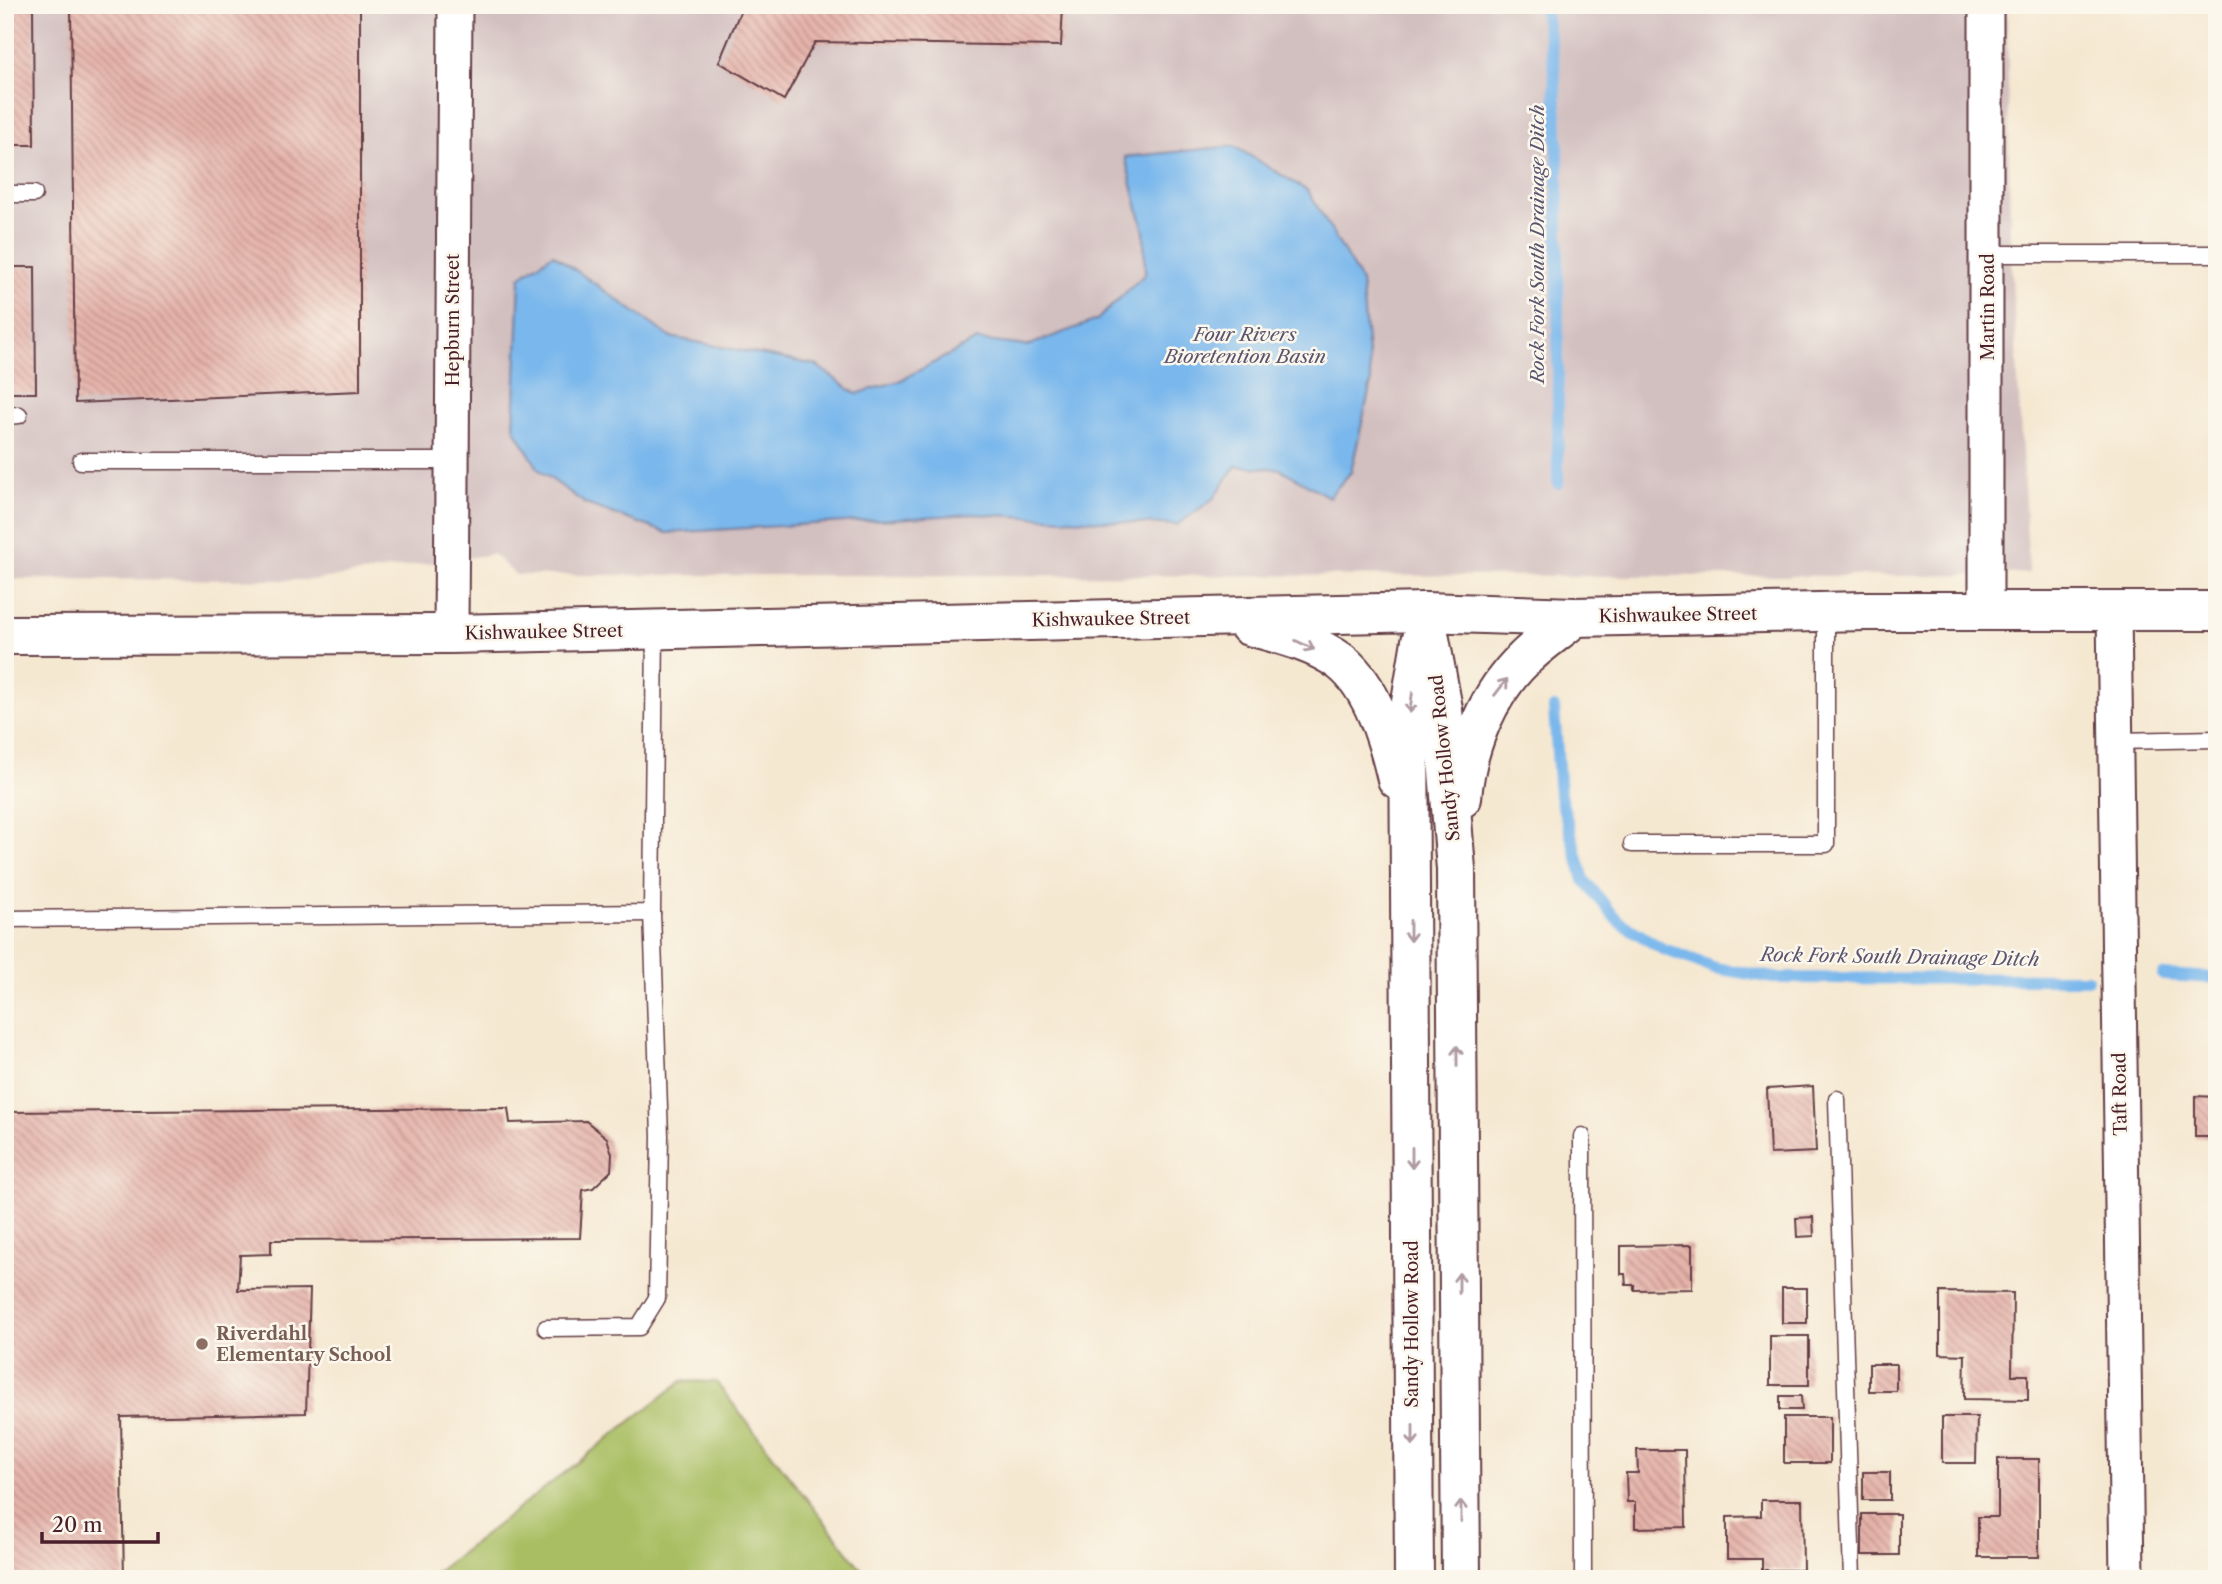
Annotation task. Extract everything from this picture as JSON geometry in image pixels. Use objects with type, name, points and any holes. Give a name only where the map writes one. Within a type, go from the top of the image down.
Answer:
[{"type":"street","name":"Hepburn Street","points":[[451,634],[455,5]]},
{"type":"street","name":"Martin Road","points":[[1986,5],[1986,610]]},
{"type":"street","name":"Kishwaukee Street","points":[[5,635],[451,634],[1425,612],[1576,617],[1986,610],[2217,611]]},
{"type":"street","name":"Taft Road","points":[[2114,610],[2127,1579]]},
{"type":"street","name":"Sandy Hollow Road","points":[[1413,1579],[1409,713],[1425,612]]},
{"type":"street","name":"Sandy Hollow Road","points":[[1425,612],[1443,709],[1456,869],[1461,1579]]},
{"type":"street","points":[[1217,616],[1290,638],[1341,662],[1374,704],[1391,752],[1410,837]]},
{"type":"street","points":[[1456,869],[1464,773],[1487,706],[1524,659],[1576,617]]},
{"type":"lane","points":[[5,194],[34,194]]},
{"type":"lane","points":[[1988,254],[2217,254]]},
{"type":"lane","points":[[81,461],[452,461]]},
{"type":"lane","points":[[1632,844],[1826,844],[1826,612]]},
{"type":"lane","points":[[546,1328],[639,1327],[657,1298],[660,1136],[652,913],[655,629]]},
{"type":"lane","points":[[2115,741],[2217,739]]},
{"type":"lane","points":[[5,919],[652,913]]},
{"type":"lane","points":[[1837,1099],[1852,1579]]},
{"type":"lane","points":[[1582,1136],[1583,1579]]},
{"type":"shaded area","points":[[5,5],[2007,5],[2010,241],[2029,573],[1928,576],[516,575],[493,554],[314,580],[5,579]]},
{"type":"green space","points":[[682,1381],[716,1382],[869,1579],[428,1579]]},
{"type":"water","name":"Four Rivers Bioretention Basin","points":[[1234,146],[1308,191],[1361,281],[1371,383],[1351,472],[1329,497],[1280,469],[1236,466],[1213,499],[1177,525],[974,514],[667,533],[586,504],[539,470],[514,428],[520,277],[553,254],[670,337],[816,365],[856,394],[899,381],[977,340],[1027,346],[1097,320],[1145,274],[1144,232],[1125,157]]},
{"type":"building","points":[[5,5],[33,5],[34,145],[5,145]]},
{"type":"building","points":[[71,5],[360,5],[360,391],[75,403]]},
{"type":"building","points":[[743,5],[1063,5],[1061,46],[815,42],[784,100],[719,62]]},
{"type":"building","points":[[5,267],[35,267],[36,393],[5,393]]},
{"type":"building","points":[[1813,1086],[1816,1152],[1770,1154],[1767,1089]]},
{"type":"building","points":[[2195,1096],[2217,1097],[2217,1137],[2195,1137]]},
{"type":"building","points":[[508,1108],[510,1123],[586,1121],[607,1138],[612,1154],[611,1171],[593,1188],[583,1190],[580,1238],[271,1240],[271,1254],[240,1255],[238,1290],[310,1289],[306,1413],[121,1417],[124,1579],[5,1579],[5,1112]]},
{"type":"building","points":[[1813,1217],[1814,1236],[1797,1237],[1796,1218]]},
{"type":"building","points":[[1692,1245],[1692,1289],[1634,1290],[1634,1285],[1626,1285],[1625,1274],[1621,1274],[1621,1246]]},
{"type":"building","points":[[1782,1288],[1807,1288],[1807,1323],[1782,1323]]},
{"type":"building","points":[[1940,1292],[2013,1293],[2012,1375],[2028,1375],[2028,1400],[1964,1399],[1965,1355],[1940,1354]]},
{"type":"building","points":[[1770,1336],[1809,1336],[1809,1385],[1770,1385]]},
{"type":"building","points":[[1869,1364],[1896,1364],[1896,1391],[1869,1391]]},
{"type":"building","points":[[1780,1396],[1801,1396],[1802,1410],[1780,1410]]},
{"type":"building","points":[[1784,1417],[1830,1417],[1830,1463],[1784,1463]]},
{"type":"building","points":[[1942,1417],[1977,1417],[1976,1463],[1942,1463]]},
{"type":"building","points":[[1637,1450],[1685,1450],[1686,1527],[1635,1528],[1635,1502],[1627,1502],[1626,1473],[1638,1473]]},
{"type":"building","points":[[1998,1459],[2039,1459],[2039,1557],[1978,1557],[1978,1517],[1998,1517]]},
{"type":"building","points":[[1863,1472],[1890,1472],[1890,1500],[1863,1500]]},
{"type":"building","points":[[2211,1477],[2217,1477],[2217,1556],[2211,1556]]},
{"type":"building","points":[[1761,1500],[1802,1500],[1803,1570],[1762,1570],[1762,1559],[1727,1559],[1727,1517],[1761,1516]]},
{"type":"building","points":[[1862,1514],[1899,1514],[1899,1555],[1862,1555]]},
{"type":"waterway","name":"Rock Fork South Drainage Ditch","points":[[1543,5],[1554,63],[1558,154],[1558,483]]},
{"type":"waterway","name":"Rock Fork South Drainage Ditch","points":[[1554,708],[1560,796],[1584,880],[1618,921],[1661,948],[1715,968],[1774,978],[2087,979]]},
{"type":"waterway","name":"Rock Fork South Drainage Ditch","points":[[2163,975],[2217,978]]},
{"type":"place","name":"Riverdahl Elementary School","points":[[202,1344]]}]
